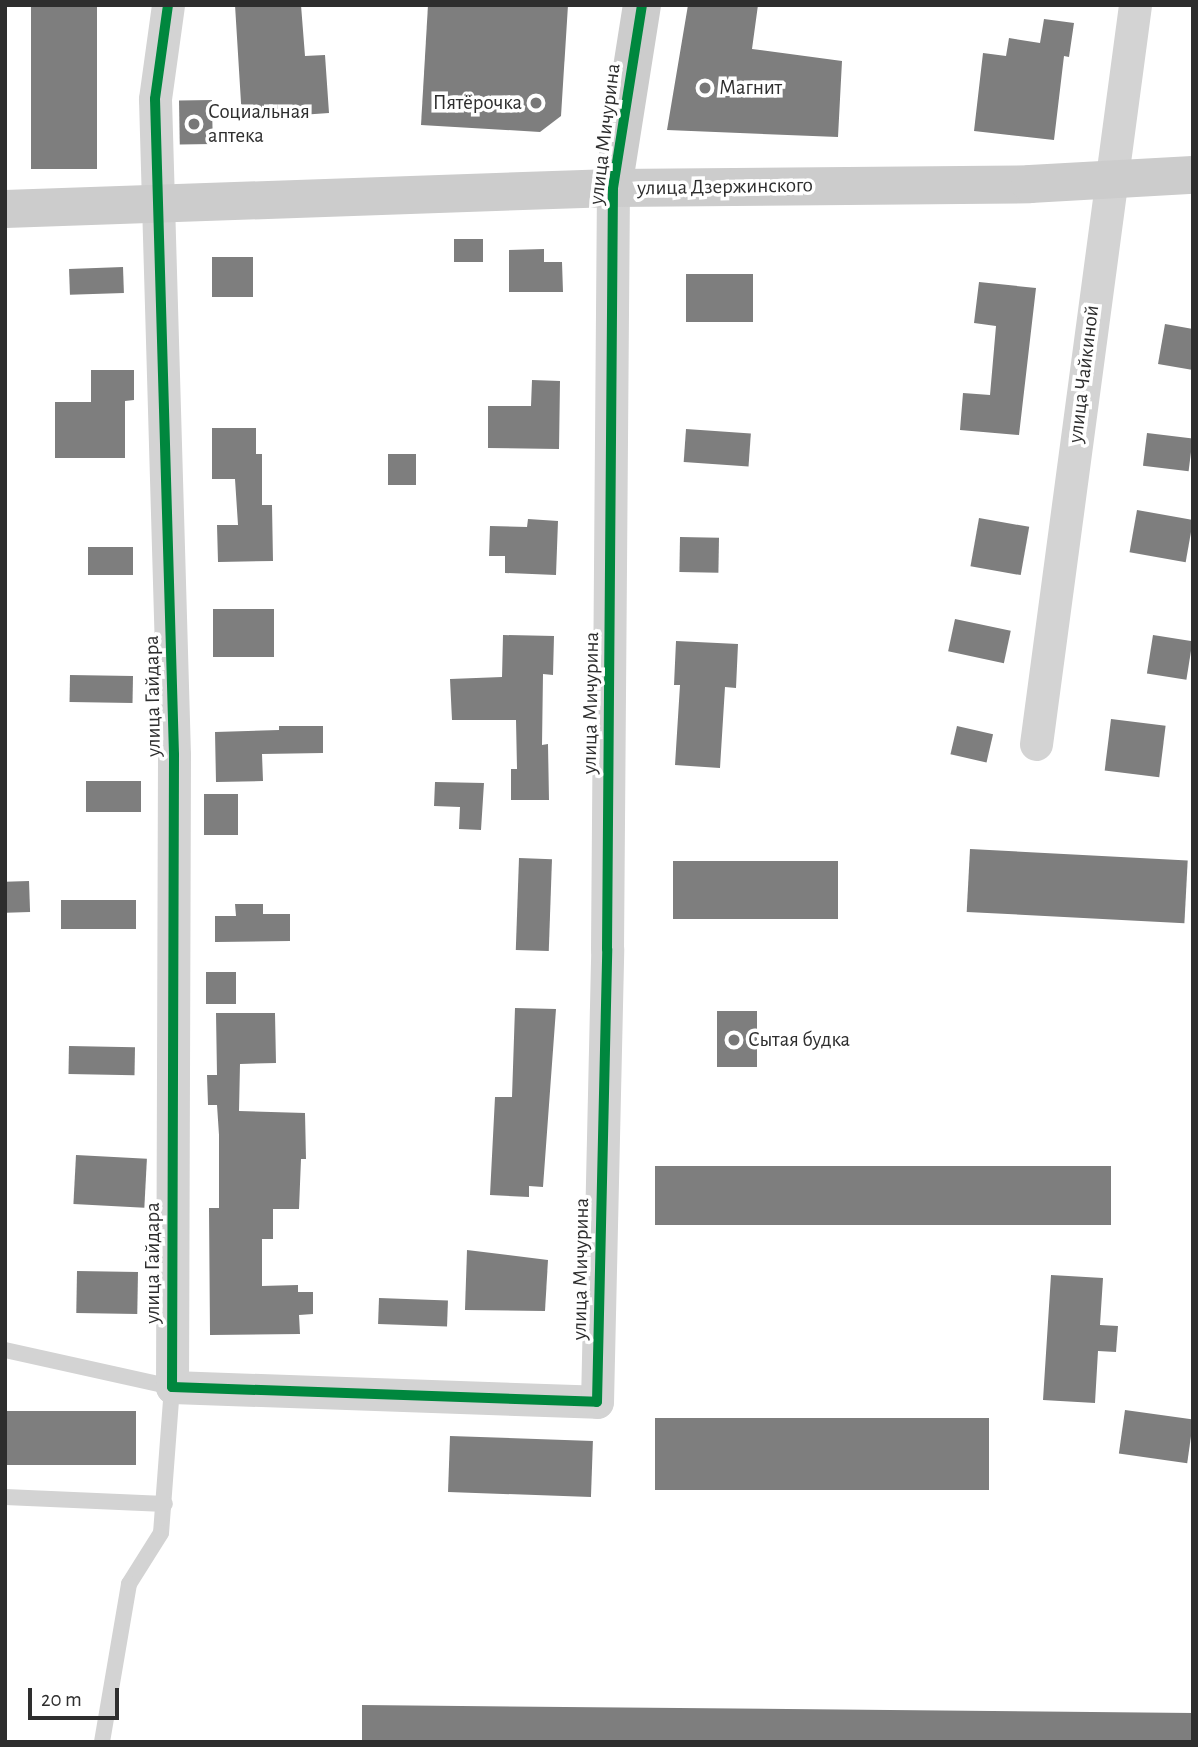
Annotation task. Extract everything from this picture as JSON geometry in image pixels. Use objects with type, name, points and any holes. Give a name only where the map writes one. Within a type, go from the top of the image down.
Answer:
[{"type":"street","name":"улица Гайдара","points":[[168,5],[155,99],[174,755],[172,1387]]},
{"type":"street","name":"улица Мичурина","points":[[172,1387],[597,1402],[607,949],[613,188],[642,5]]},
{"type":"street","name":"улица Чайкиной","points":[[1036,744],[1109,178],[1135,5]]},
{"type":"street","name":"улица Дзержинского","points":[[5,209],[613,188],[1030,184],[1109,178],[1193,176]]},
{"type":"lane","points":[[5,1350],[172,1387],[161,1533],[129,1584],[102,1742]]},
{"type":"lane","points":[[5,1497],[165,1504]]},
{"type":"building","points":[[31,5],[97,5],[97,169],[31,169]]},
{"type":"building","points":[[235,5],[301,5],[305,56],[325,55],[329,113],[242,119]]},
{"type":"building","points":[[428,5],[568,5],[561,116],[540,132],[421,125]]},
{"type":"building","points":[[688,5],[758,5],[752,49],[842,61],[838,137],[667,130]]},
{"type":"building","points":[[1044,19],[1074,23],[1069,57],[1064,56],[1054,140],[974,131],[983,53],[1006,56],[1009,38],[1040,43]]},
{"type":"building","points":[[212,100],[213,144],[180,145],[179,101]]},
{"type":"building","points":[[454,239],[483,239],[483,262],[454,262]]},
{"type":"building","points":[[544,249],[544,262],[562,262],[563,292],[509,292],[509,250]]},
{"type":"building","points":[[212,257],[253,257],[253,297],[212,297]]},
{"type":"building","points":[[123,267],[124,293],[70,295],[69,269]]},
{"type":"building","points":[[686,274],[753,274],[753,322],[686,322]]},
{"type":"building","points":[[979,282],[1036,288],[1019,435],[960,430],[963,393],[990,395],[996,326],[974,323]]},
{"type":"building","points":[[1165,324],[1193,329],[1193,370],[1158,364]]},
{"type":"building","points":[[91,370],[134,370],[134,400],[125,401],[125,458],[55,458],[55,402],[91,402]]},
{"type":"building","points":[[532,380],[560,381],[559,449],[488,448],[488,406],[531,406]]},
{"type":"building","points":[[212,428],[256,428],[256,454],[262,454],[262,505],[272,505],[273,561],[218,562],[217,525],[238,525],[235,479],[212,479]]},
{"type":"building","points":[[686,429],[751,434],[749,466],[684,462]]},
{"type":"building","points":[[1147,433],[1193,439],[1189,471],[1143,466]]},
{"type":"building","points":[[388,454],[416,454],[416,485],[388,485]]},
{"type":"building","points":[[1137,510],[1193,520],[1186,562],[1130,552]]},
{"type":"building","points":[[979,518],[1029,527],[1021,575],[970,566]]},
{"type":"building","points":[[528,519],[558,521],[556,575],[505,573],[505,556],[489,556],[490,526],[527,527]]},
{"type":"building","points":[[680,537],[719,538],[718,573],[679,572]]},
{"type":"building","points":[[88,547],[133,547],[133,575],[88,575]]},
{"type":"building","points":[[213,609],[274,609],[274,657],[213,657]]},
{"type":"building","points":[[955,619],[1011,631],[1004,663],[948,651]]},
{"type":"building","points":[[503,635],[554,636],[553,675],[543,674],[542,745],[548,744],[549,800],[511,800],[511,769],[517,769],[516,720],[452,720],[450,679],[502,677]]},
{"type":"building","points":[[1153,635],[1193,641],[1186,680],[1147,674]]},
{"type":"building","points":[[676,641],[738,644],[736,688],[725,687],[720,768],[675,765],[680,685],[674,685]]},
{"type":"building","points":[[70,675],[133,676],[133,703],[70,702]]},
{"type":"building","points":[[1111,719],[1166,726],[1159,777],[1105,771]]},
{"type":"building","points":[[279,726],[323,726],[323,753],[262,754],[263,781],[216,782],[215,732],[279,730]]},
{"type":"building","points":[[957,726],[993,734],[987,763],[950,754]]},
{"type":"building","points":[[86,781],[141,781],[141,812],[86,812]]},
{"type":"building","points":[[435,782],[484,783],[481,830],[459,829],[460,807],[434,806]]},
{"type":"building","points":[[204,794],[238,794],[238,835],[204,835]]},
{"type":"building","points":[[970,849],[1188,860],[1184,923],[967,912]]},
{"type":"building","points":[[519,858],[552,859],[549,951],[516,950]]},
{"type":"building","points":[[673,861],[838,861],[838,919],[673,919]]},
{"type":"building","points":[[29,881],[30,912],[6,913],[5,882]]},
{"type":"building","points":[[61,900],[136,900],[136,929],[61,929]]},
{"type":"building","points":[[235,904],[263,904],[263,914],[290,914],[290,941],[215,942],[215,916],[236,916]]},
{"type":"building","points":[[206,972],[236,972],[236,1004],[206,1004]]},
{"type":"building","points":[[515,1008],[556,1009],[543,1187],[529,1186],[529,1197],[490,1195],[495,1097],[512,1097]]},
{"type":"building","points":[[717,1011],[757,1011],[757,1067],[717,1067]]},
{"type":"building","points":[[216,1013],[275,1013],[276,1063],[240,1064],[239,1111],[305,1113],[306,1159],[301,1159],[299,1209],[273,1209],[273,1239],[262,1239],[262,1286],[298,1285],[298,1292],[313,1292],[313,1314],[299,1315],[300,1334],[210,1335],[209,1208],[219,1208],[219,1135],[217,1105],[208,1105],[207,1075],[217,1075]]},
{"type":"building","points":[[69,1046],[135,1047],[135,1075],[69,1074]]},
{"type":"building","points":[[76,1155],[147,1159],[144,1208],[73,1204]]},
{"type":"building","points":[[655,1166],[1111,1166],[1111,1225],[655,1225]]},
{"type":"building","points":[[467,1250],[548,1260],[545,1311],[465,1310]]},
{"type":"building","points":[[77,1271],[138,1272],[137,1314],[76,1313]]},
{"type":"building","points":[[1051,1275],[1103,1278],[1100,1325],[1118,1326],[1116,1352],[1098,1351],[1095,1403],[1043,1400]]},
{"type":"building","points":[[379,1298],[448,1300],[447,1326],[378,1324]]},
{"type":"building","points":[[1125,1410],[1193,1420],[1187,1463],[1119,1454]]},
{"type":"building","points":[[5,1411],[136,1411],[136,1465],[5,1465]]},
{"type":"building","points":[[655,1418],[989,1418],[989,1490],[655,1490]]},
{"type":"building","points":[[450,1436],[593,1441],[591,1497],[448,1492]]},
{"type":"building","points":[[362,1705],[1193,1713],[1193,1742],[362,1742]]},
{"type":"cycle path","points":[[168,5],[155,99],[174,755],[172,1387],[597,1402],[607,949],[613,188],[642,5]]},
{"type":"place","name":"Магнит","points":[[705,88]]},
{"type":"place","name":"Пятёрочка","points":[[536,103]]},
{"type":"place","name":"Социальная аптека","points":[[194,124]]},
{"type":"place","name":"Сытая будка","points":[[734,1040]]}]
